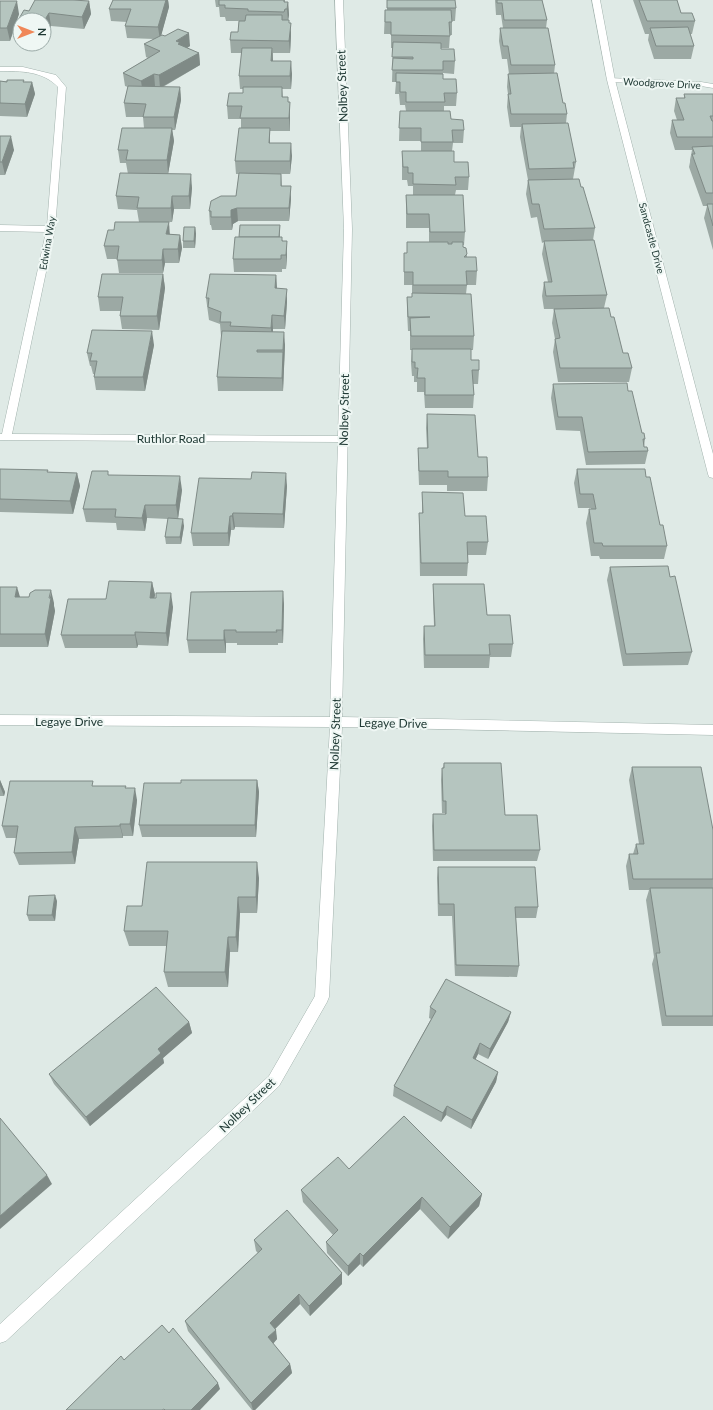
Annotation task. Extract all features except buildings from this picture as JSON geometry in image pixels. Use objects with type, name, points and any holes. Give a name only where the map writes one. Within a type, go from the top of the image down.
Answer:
[{"type":"street","name":"Nolbey Street","points":[[0,1335],[274,1081],[322,997],[336,722],[348,229],[339,0]]},
{"type":"street","name":"Sandcastle Drive","points":[[596,0],[611,80],[713,474]]},
{"type":"street","name":"Edwina Way","points":[[1,69],[23,69],[53,77],[62,87],[51,229],[3,437]]},
{"type":"street","name":"Woodgrove Drive","points":[[611,80],[701,84],[713,86]]},
{"type":"street","points":[[0,228],[51,229]]},
{"type":"street","name":"Ruthlor Road","points":[[3,437],[343,439]]},
{"type":"street","name":"Legaye Drive","points":[[0,720],[336,722],[713,730]]}]
